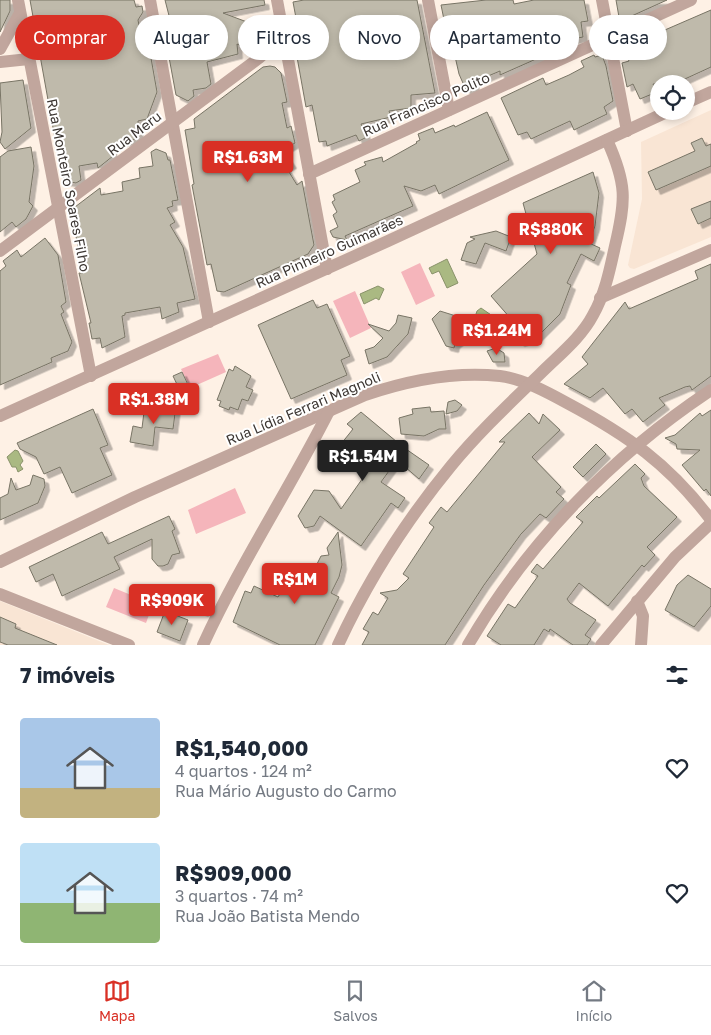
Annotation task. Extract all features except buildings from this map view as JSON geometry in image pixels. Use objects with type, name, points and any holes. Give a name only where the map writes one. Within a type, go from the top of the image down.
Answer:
[{"type":"street","points":[[150,0],[209,322]]},
{"type":"street","points":[[277,0],[280,15]]},
{"type":"street","points":[[428,0],[449,110]]},
{"type":"street","points":[[602,0],[605,15]]},
{"type":"street","name":"Rua Francisco Polito","points":[[659,15],[691,0]]},
{"type":"street","points":[[0,49],[19,6]]},
{"type":"street","name":"Rua Francisco Polito","points":[[309,174],[589,47]]},
{"type":"street","points":[[0,62],[19,60]]},
{"type":"street","name":"Rua Monteiro Soares Filho","points":[[29,60],[91,376]]},
{"type":"street","name":"Rua Meru","points":[[0,251],[257,60]]},
{"type":"street","points":[[288,60],[327,269]]},
{"type":"street","points":[[614,60],[627,131]]},
{"type":"street","points":[[695,99],[711,92]]},
{"type":"street","name":"Rua Pinheiro Guimarães","points":[[0,416],[327,269],[650,120]]},
{"type":"street","points":[[338,645],[365,589],[407,520],[452,464],[583,330],[594,314],[611,265],[623,200],[621,173],[607,140]]},
{"type":"street","points":[[600,298],[711,250]]},
{"type":"street","name":"Rua Lídia Ferrari Magnoli","points":[[0,562],[135,497],[330,411],[396,385],[438,376],[502,377],[529,385],[594,418],[637,444],[672,476],[711,521]]},
{"type":"street","points":[[468,645],[520,568],[592,486],[637,444],[711,390]]},
{"type":"street","points":[[203,645],[224,600],[330,411]]},
{"type":"street","points":[[601,645],[675,558],[711,521]]},
{"type":"street","points":[[0,594],[129,645]]},
{"type":"street","points":[[637,601],[643,616],[641,645]]},
{"type":"shaded area","points":[[711,110],[711,237],[634,269],[630,268],[628,265],[642,199],[641,142],[689,120],[695,120],[695,117]]},
{"type":"shaded area","points":[[447,259],[458,283],[447,288],[439,271],[432,274],[429,268]]},
{"type":"shaded area","points":[[420,263],[435,296],[416,305],[401,272]]},
{"type":"shaded area","points":[[378,286],[384,289],[379,300],[376,298],[364,304],[360,294]]},
{"type":"shaded area","points":[[355,291],[371,328],[350,338],[333,301]]},
{"type":"shaded area","points":[[481,308],[497,319],[497,322],[487,330],[476,314]]},
{"type":"shaded area","points":[[218,354],[226,372],[190,388],[181,369]]},
{"type":"shaded area","points":[[15,450],[18,451],[23,461],[20,465],[23,469],[18,472],[16,467],[12,467],[7,457]]},
{"type":"shaded area","points":[[235,488],[246,513],[196,534],[188,510]]},
{"type":"shaded area","points":[[114,588],[153,604],[146,623],[106,607]]},
{"type":"shaded area","points":[[0,601],[109,645],[0,645]]}]
